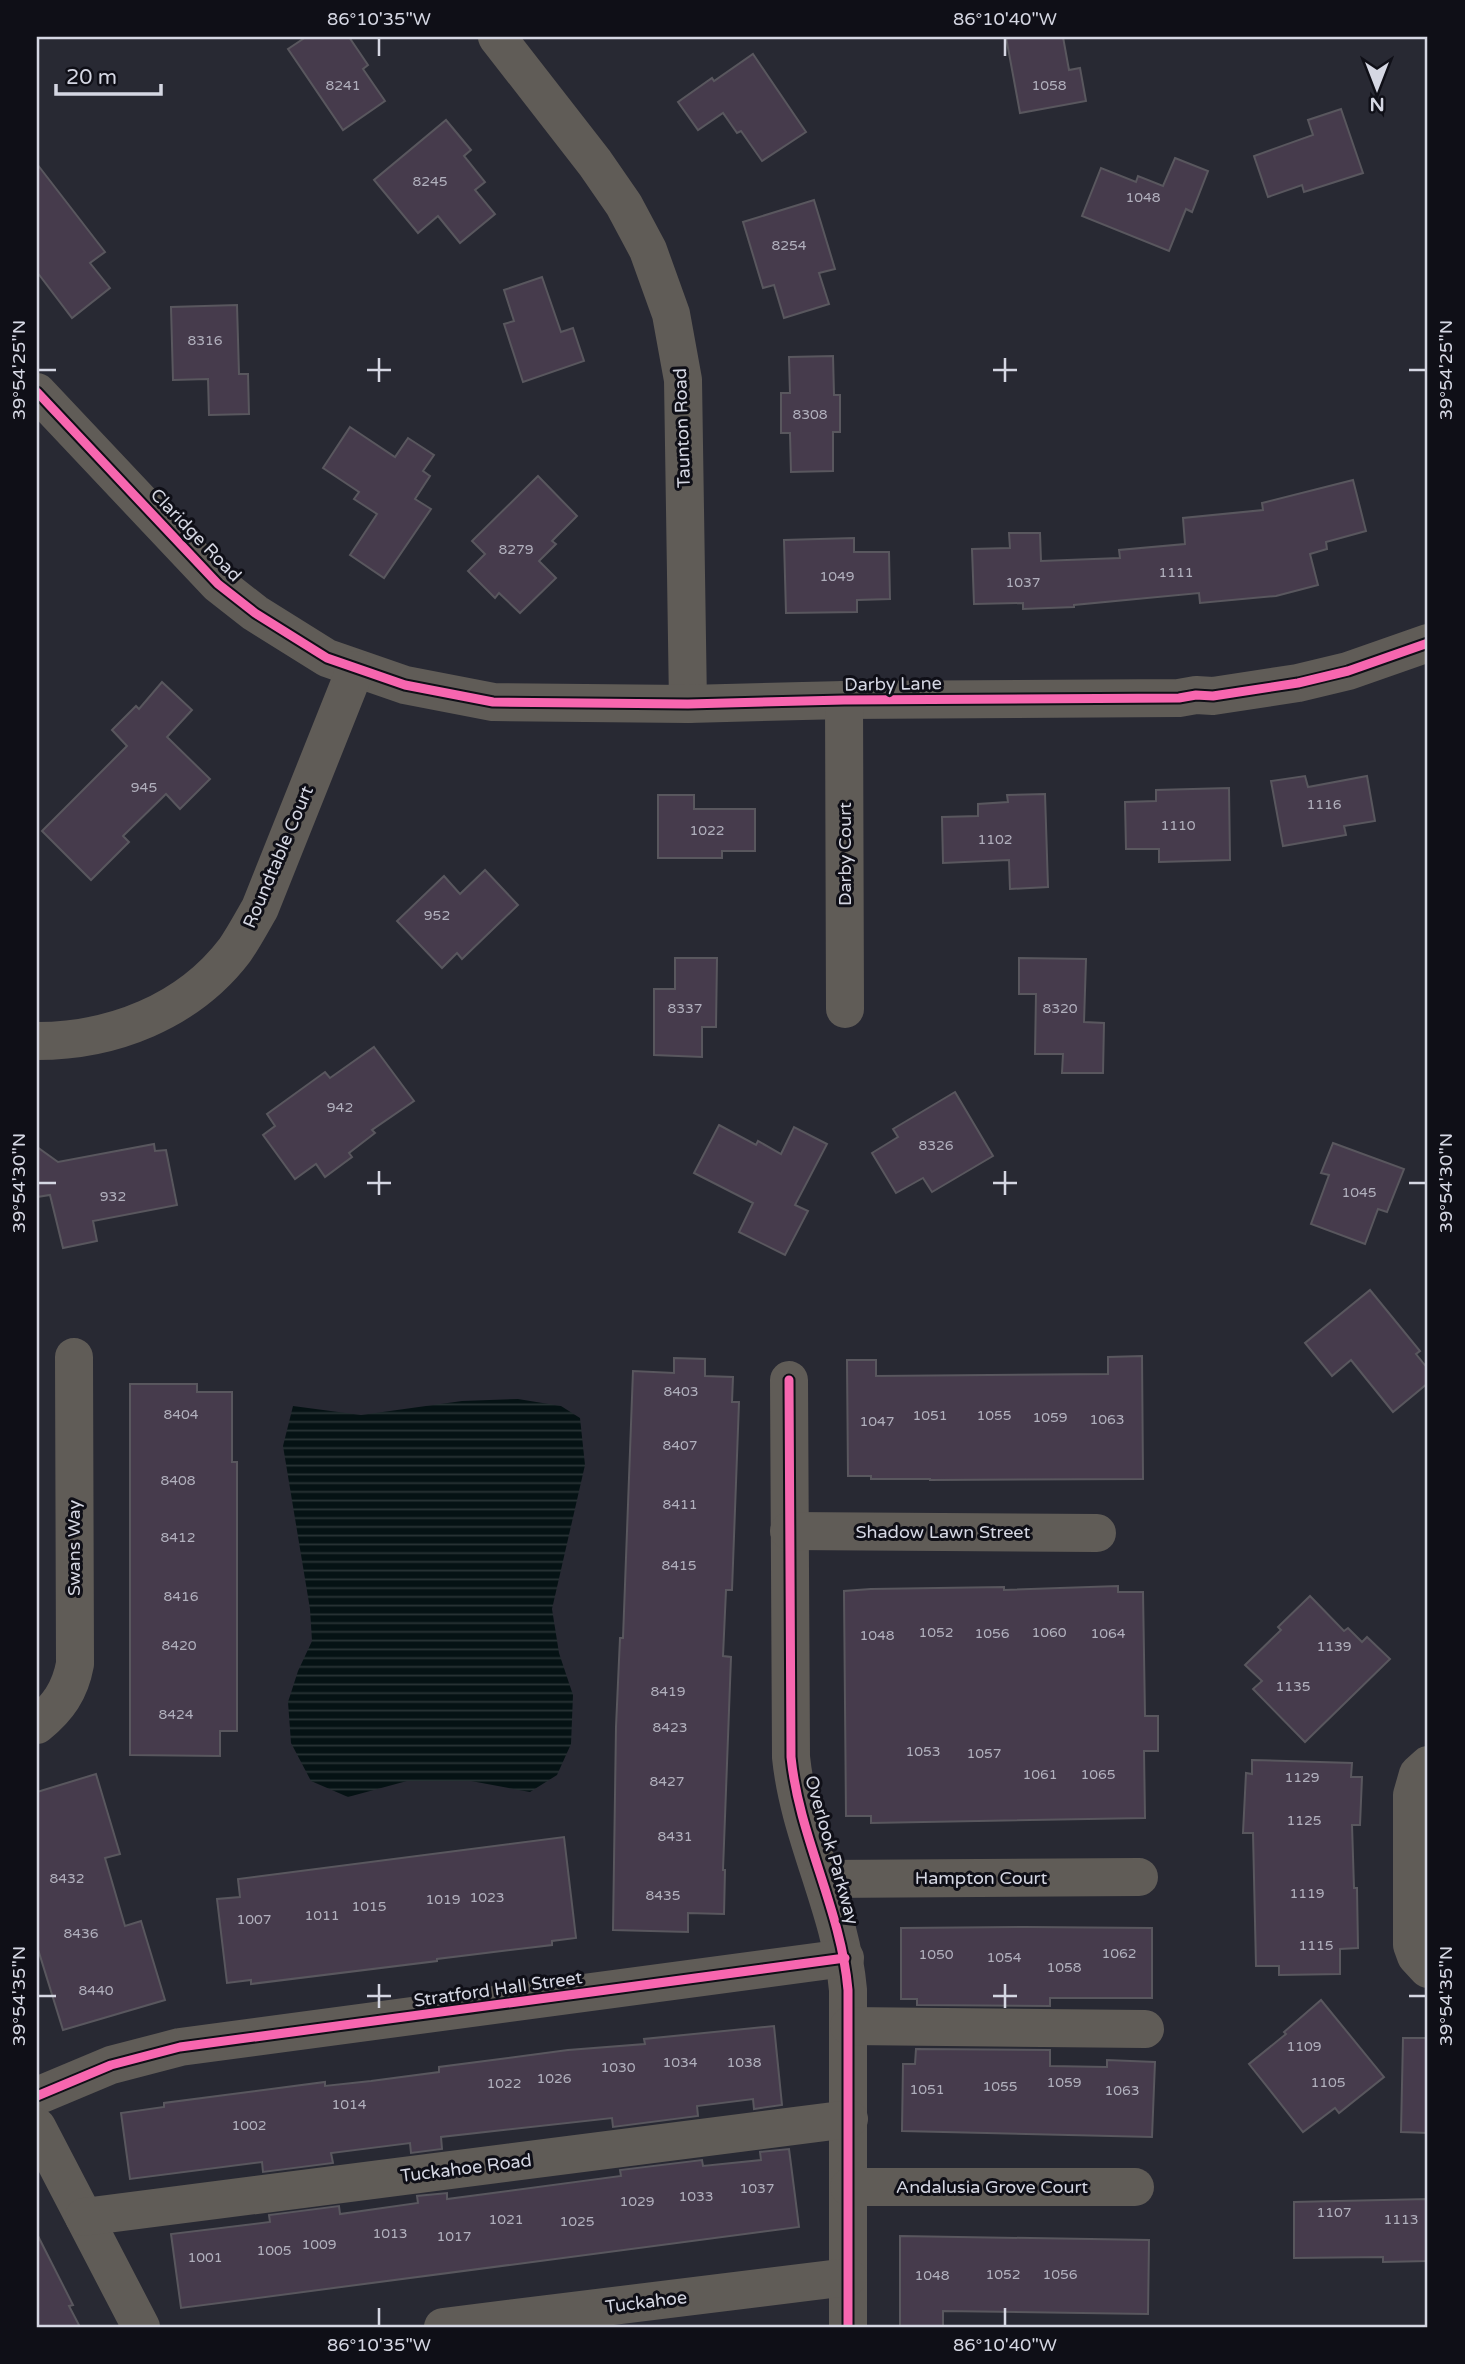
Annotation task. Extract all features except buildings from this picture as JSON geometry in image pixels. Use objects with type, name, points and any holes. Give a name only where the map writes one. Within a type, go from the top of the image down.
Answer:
[{"type":"street","name":"Taunton Road","points":[[497,37],[595,163],[624,205],[648,250],[671,314],[683,380],[688,704]]},
{"type":"street","name":"Claridge Road","points":[[37,392],[218,583],[271,624],[327,659],[355,670]]},
{"type":"street","name":"Darby Lane","points":[[355,670],[429,691],[493,702],[688,704],[1179,698],[1213,696],[1331,676],[1428,643]]},
{"type":"street","name":"Roundtable Court","points":[[37,1041],[82,1039],[144,1021],[187,995],[229,957],[260,908],[355,670]]},
{"type":"street","name":"Darby Court","points":[[844,700],[845,1009]]},
{"type":"street","name":"Swans Way","points":[[37,1725],[58,1706],[69,1685],[75,1664],[74,1357]]},
{"type":"street","name":"Overlook Parkway","points":[[789,1380],[792,1769],[798,1805],[823,1879],[845,1958],[849,2026],[848,2327]]},
{"type":"street","name":"Shadow Lawn Street","points":[[789,1531],[1097,1533]]},
{"type":"street","points":[[1428,1765],[1418,1774],[1412,1795],[1412,1945],[1416,1956],[1428,1969]]},
{"type":"street","name":"Hampton Court","points":[[823,1879],[1139,1877]]},
{"type":"street","name":"Stratford Hall Street","points":[[37,2096],[111,2064],[180,2047],[845,1958]]},
{"type":"street","points":[[849,2026],[1145,2029]]},
{"type":"street","name":"Tuckahoe Road","points":[[83,2217],[849,2119]]},
{"type":"street","points":[[37,2127],[141,2327]]},
{"type":"street","name":"Andalusia Grove Court","points":[[849,2188],[1135,2187]]},
{"type":"street","name":"Tuckahoe","points":[[443,2327],[848,2277]]},
{"type":"shaded area","points":[[518,1399],[561,1406],[580,1418],[585,1465],[552,1609],[559,1653],[573,1695],[571,1744],[557,1775],[530,1792],[471,1781],[407,1781],[348,1797],[311,1781],[291,1743],[288,1702],[312,1641],[310,1609],[283,1446],[293,1406],[361,1415],[462,1401]]},
{"type":"cycle path","points":[[37,392],[218,584],[255,613],[327,658],[405,685],[493,702],[688,704],[1213,696],[1298,683],[1348,671],[1428,643]]},
{"type":"cycle path","points":[[789,1380],[791,1757],[802,1816],[837,1931],[848,1990],[848,2327]]},
{"type":"cycle path","points":[[37,2096],[111,2065],[180,2047],[845,1958]]}]
